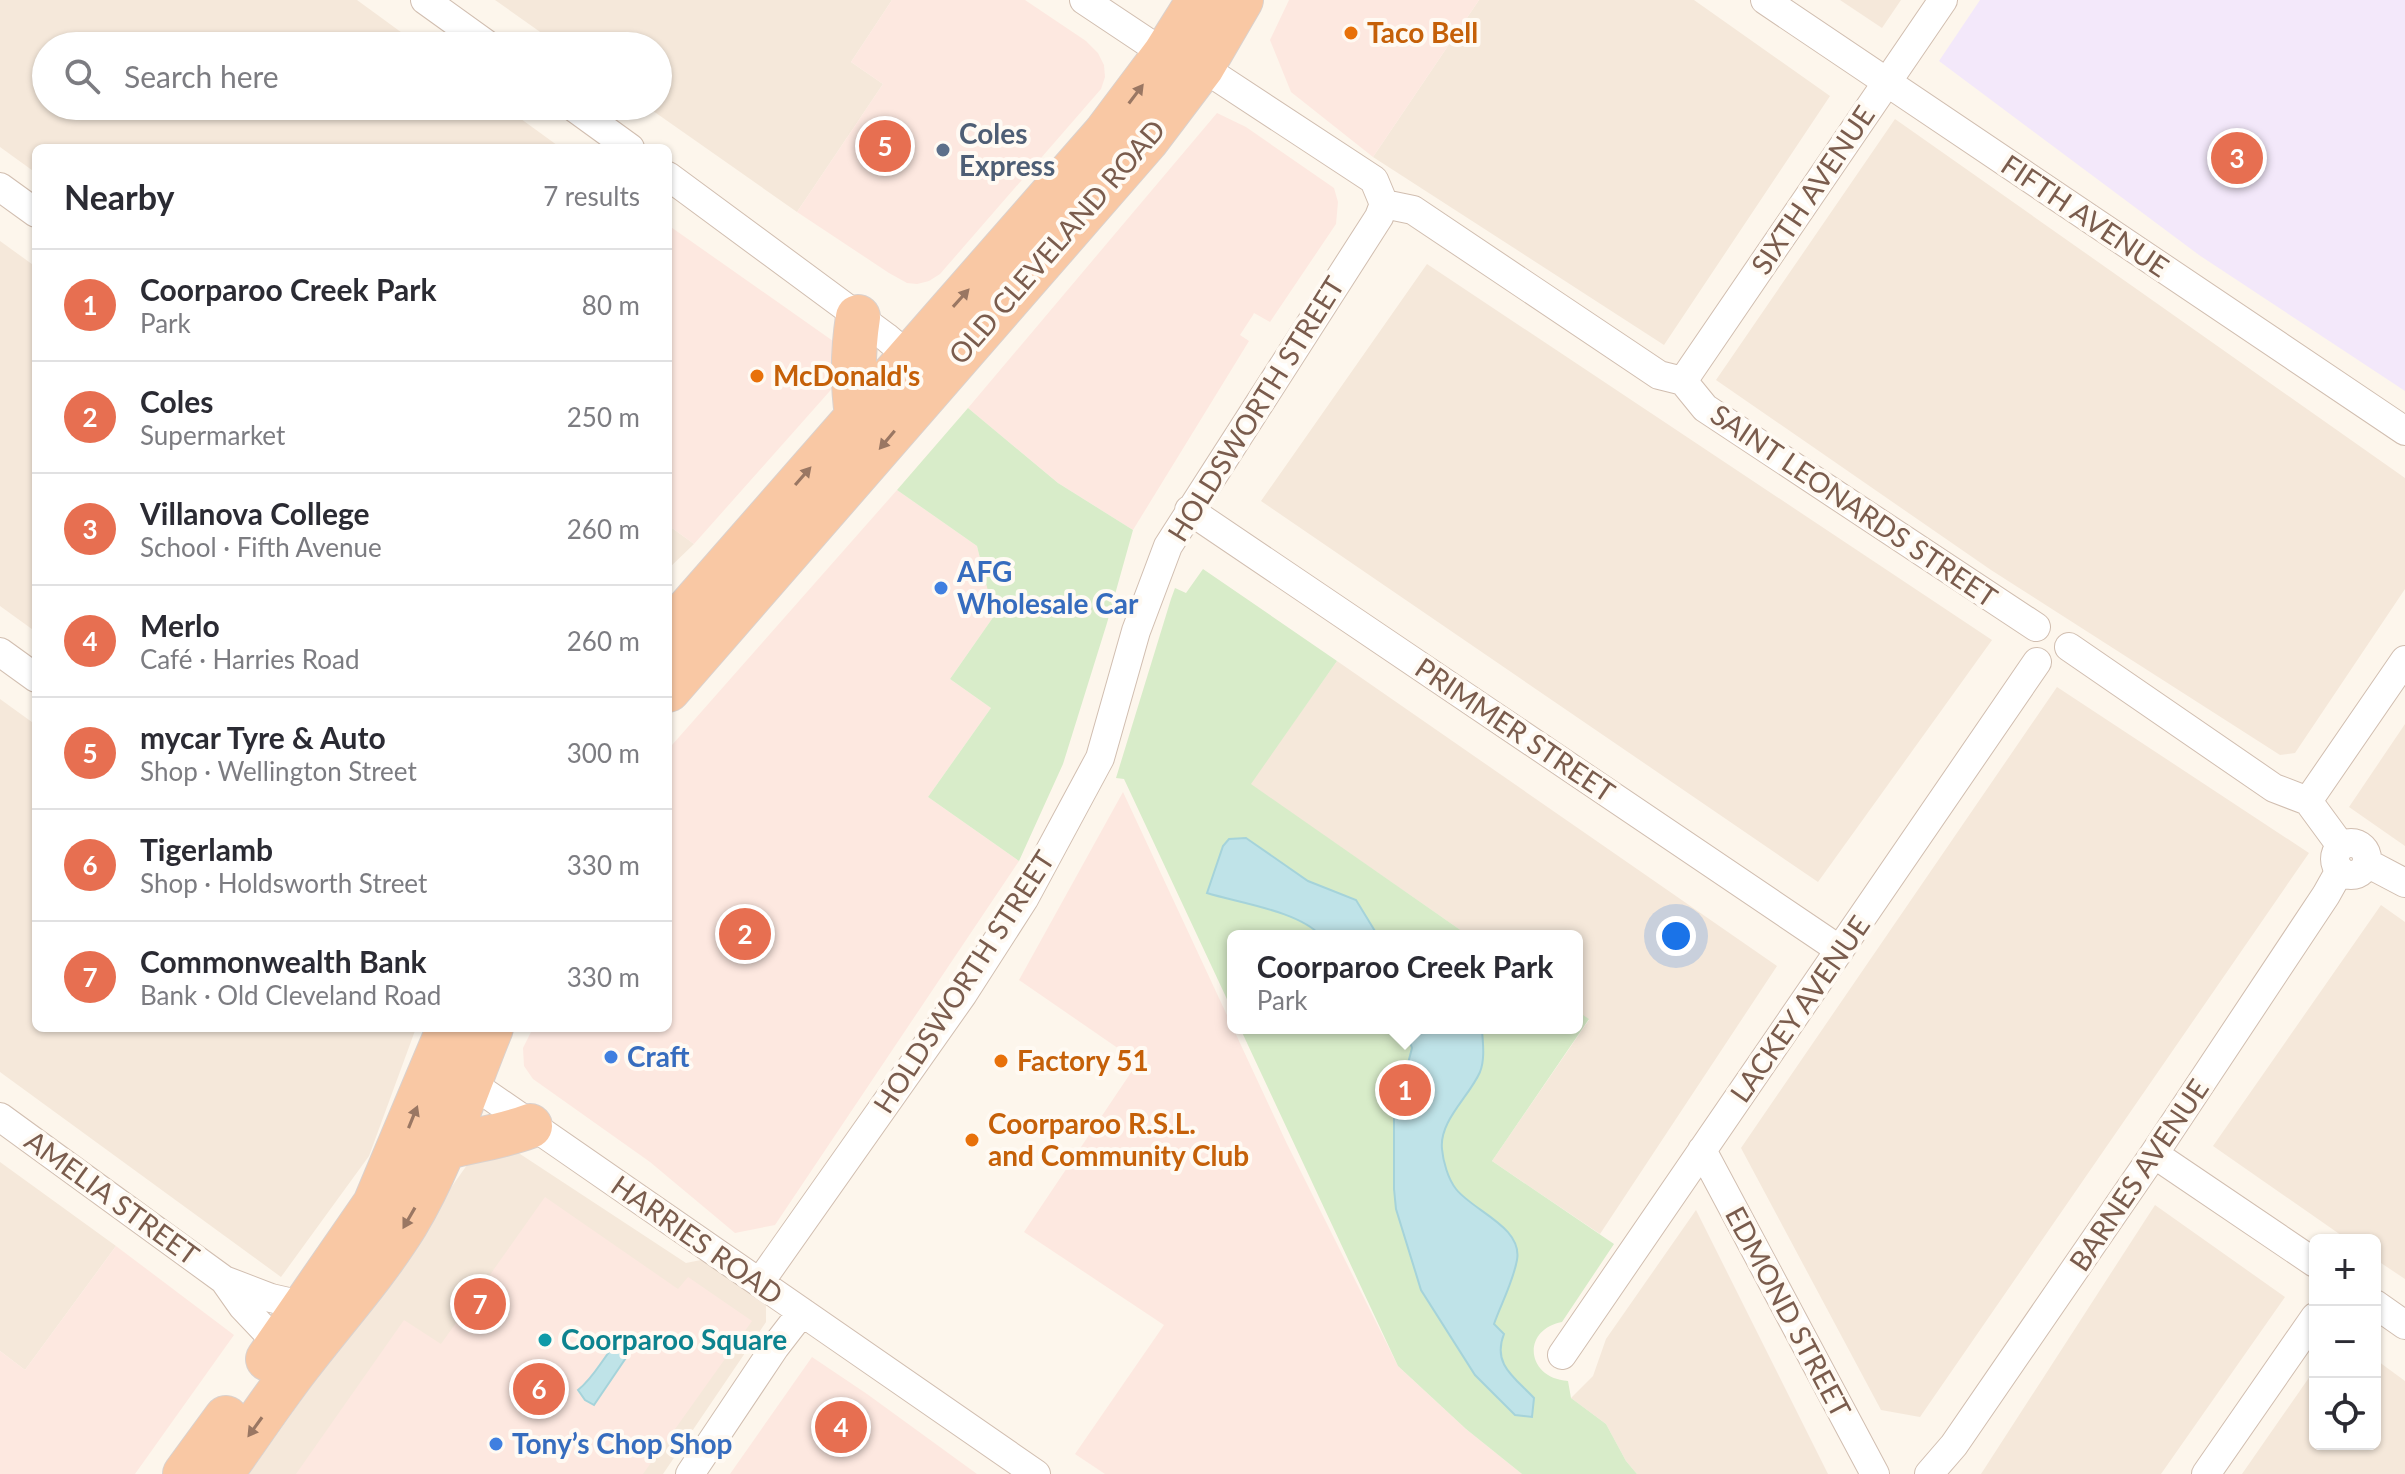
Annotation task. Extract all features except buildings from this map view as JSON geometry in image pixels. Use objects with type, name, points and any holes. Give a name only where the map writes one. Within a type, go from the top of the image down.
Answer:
[{"type":"highway","name":"OLD CLEVELAND ROAD","points":[[672,678],[923,369],[1146,141],[1184,61],[1199,0]]},
{"type":"highway","name":"OLD CLEVELAND ROAD","points":[[1184,61],[1241,0]]},
{"type":"highway","points":[[857,415],[852,383],[858,317]]},
{"type":"highway","name":"OLD CLEVELAND ROAD","points":[[672,628],[857,415],[923,369]]},
{"type":"highway","points":[[185,1474],[375,1204],[452,1057],[486,1032]]},
{"type":"highway","points":[[221,1474],[297,1368],[388,1253],[427,1185],[444,1148],[452,1057]]},
{"type":"highway","points":[[444,1148],[478,1138],[499,1138],[530,1126]]},
{"type":"street","points":[[425,0],[470,32]]},
{"type":"street","points":[[1084,0],[1374,180],[1384,204]]},
{"type":"street","name":"FIFTH AVENUE","points":[[1765,0],[2405,431]]},
{"type":"street","name":"SIXTH AVENUE","points":[[1683,381],[1943,0]]},
{"type":"street","points":[[591,120],[624,144]]},
{"type":"street","points":[[672,179],[923,369]]},
{"type":"street","points":[[0,187],[32,210]]},
{"type":"street","name":"SAINT LEONARDS STREET","points":[[1384,204],[1413,210],[1659,375],[1683,381],[1705,408],[2036,627]]},
{"type":"street","name":"HOLDSWORTH STREET","points":[[760,1282],[963,994],[1024,899],[1100,758],[1136,631],[1168,546],[1379,217],[1384,204]]},
{"type":"street","name":"PRIMMER STREET","points":[[1189,510],[1840,950]]},
{"type":"street","points":[[2051,623],[2059,626],[2069,639],[2066,655],[2053,665],[2037,662],[2028,650],[2030,634],[2036,627],[2051,623]]},
{"type":"street","points":[[2069,647],[2274,788],[2308,801],[2349,860],[2405,883]]},
{"type":"street","points":[[0,652],[32,675]]},
{"type":"street","points":[[2308,801],[2405,660]]},
{"type":"street","name":"LACKEY AVENUE","points":[[1562,1355],[2037,662]]},
{"type":"street","name":"BARNES AVENUE","points":[[1929,1474],[1954,1445],[2154,1154],[2349,860]]},
{"type":"street","name":"HARRIES ROAD","points":[[452,1057],[530,1126],[1036,1474]]},
{"type":"street","name":"AMELIA STREET","points":[[0,1117],[224,1280],[271,1298],[306,1306]]},
{"type":"street","name":"EDMOND STREET","points":[[1702,1150],[1875,1474]]},
{"type":"street","points":[[2154,1154],[2309,1259]]},
{"type":"street","name":"AMELIA STREET","points":[[224,1280],[243,1307],[278,1344]]},
{"type":"street","points":[[2378,1306],[2405,1325]]},
{"type":"street","points":[[690,1474],[802,1312]]},
{"type":"street","points":[[2206,1474],[2309,1326]]},
{"type":"street","points":[[1903,1474],[1910,1474]]},
{"type":"shaded area","points":[[0,0],[357,0],[401,32],[32,32],[32,120],[522,120],[555,144],[32,144],[32,170],[0,147]]},
{"type":"shaded area","points":[[495,0],[892,0],[851,62],[883,84],[797,212],[666,120],[672,120],[672,32],[540,32]]},
{"type":"shaded area","name":"Coles Express","points":[[892,0],[1025,0],[1086,41],[1104,65],[1105,77],[1101,89],[940,274],[917,284],[907,283],[889,273],[797,212],[883,84],[851,62]]},
{"type":"shaded area","points":[[1289,0],[1479,0],[1373,157],[1291,92],[1270,40]]},
{"type":"shaded area","points":[[1479,0],[1694,0],[1830,96],[1664,345],[1373,157]]},
{"type":"shaded area","points":[[1840,0],[1901,0],[1882,28]]},
{"type":"shaded area","points":[[1980,0],[2405,0],[2405,391],[2199,255],[1939,61]]},
{"type":"shaded area","points":[[1217,113],[1246,127],[1334,188],[1338,202],[1336,224],[1270,322],[1254,313],[1240,335],[1249,341],[1133,530],[1058,483],[968,408]]},
{"type":"shaded area","points":[[1895,119],[2405,478],[2405,589],[2295,753],[2280,755],[1991,570],[1716,380]]},
{"type":"shaded area","points":[[672,228],[833,341],[842,354],[837,383],[694,544],[672,528]]},
{"type":"shaded area","points":[[0,241],[32,264],[32,629],[0,606]]},
{"type":"shaded area","points":[[1427,264],[1992,640],[1818,882],[1261,501]]},
{"type":"shaded area","points":[[897,490],[977,546],[994,616],[950,679],[991,708],[928,797],[1019,861],[775,1225],[735,1233],[650,1162],[533,1079],[524,1066],[523,1048],[531,1032],[672,1032],[672,745]]},
{"type":"shaded area","points":[[672,528],[694,544],[672,565]]},
{"type":"shaded area","points":[[1337,661],[1777,966],[1600,1234],[1492,1161],[1579,1034],[1583,1034],[1589,1020],[1583,1016],[1583,930],[1460,930],[1250,784]]},
{"type":"shaded area","points":[[2057,687],[2309,853],[1920,1417],[1881,1410],[1741,1148]]},
{"type":"shaded area","points":[[0,699],[32,722],[32,1032],[415,1032],[369,1156],[281,1277],[0,1072]]},
{"type":"shaded area","points":[[2405,724],[2405,846],[2349,807]]},
{"type":"shaded area","points":[[1123,792],[1227,1015],[1227,1034],[1236,1034],[1398,1366],[1466,1429],[1522,1474],[1105,1474],[1075,1454],[1164,1325],[1024,1232],[1138,1062],[1019,980]]},
{"type":"shaded area","points":[[2381,905],[2405,922],[2405,1279],[2381,1263],[2381,1234],[2339,1234],[2213,1146]]},
{"type":"shaded area","points":[[514,1150],[686,1263],[706,1259],[763,1298],[766,1304],[766,1322],[663,1474],[249,1474],[467,1165]]},
{"type":"shaded area","points":[[0,1162],[116,1246],[25,1370],[0,1351]]},
{"type":"shaded area","name":"Coorparoo Square","points":[[545,1197],[678,1289],[688,1277],[752,1321],[643,1474],[296,1474],[404,1320],[441,1344]]},
{"type":"shaded area","points":[[2155,1205],[2285,1297],[2161,1474],[1981,1474]]},
{"type":"shaded area","points":[[1696,1210],[1828,1474],[1637,1474],[1626,1461],[1606,1424],[1571,1398],[1593,1376],[1606,1339]]},
{"type":"shaded area","points":[[116,1246],[234,1335],[135,1474],[0,1474],[0,1351],[25,1370]]},
{"type":"shaded area","points":[[812,1357],[867,1394],[977,1474],[730,1474]]},
{"type":"shaded area","points":[[2381,1363],[2405,1381],[2405,1474],[2242,1474],[2309,1378],[2309,1450],[2381,1450]]},
{"type":"green space","points":[[968,408],[1058,483],[1133,530],[1063,764],[1019,861],[928,797],[991,708],[950,679],[994,616],[977,546],[897,490]]},
{"type":"green space","points":[[1203,569],[1337,661],[1251,784],[1460,930],[1227,930],[1227,999],[1124,779],[1116,778],[1175,588],[1186,593]]},
{"type":"green space","points":[[1243,1034],[1579,1034],[1492,1161],[1614,1244],[1562,1322],[1540,1334],[1534,1353],[1544,1372],[1568,1381],[1571,1398],[1606,1424],[1626,1461],[1637,1474],[1522,1474],[1466,1429],[1398,1366]]},
{"type":"water","points":[[1246,838],[1308,881],[1356,900],[1374,930],[1314,930],[1284,914],[1207,893],[1223,846],[1229,839]]},
{"type":"water","points":[[1407,1034],[1482,1034],[1480,1072],[1445,1129],[1443,1154],[1448,1175],[1456,1189],[1505,1229],[1517,1248],[1513,1276],[1494,1324],[1504,1334],[1501,1345],[1503,1362],[1534,1398],[1532,1417],[1515,1415],[1475,1375],[1421,1290],[1396,1209],[1394,1189],[1394,1117],[1412,1048]]},
{"type":"water","points":[[624,1335],[636,1343],[594,1405],[585,1400],[578,1390]]},
{"type":"place","name":"Taco Bell","points":[[1351,33]]},
{"type":"place","name":"mycar Tyre & Auto","points":[[885,146]]},
{"type":"place","name":"Coles Express","points":[[943,150]]},
{"type":"place","name":"Villanova College","points":[[2237,158]]},
{"type":"place","name":"McDonald's","points":[[757,376]]},
{"type":"place","name":"AFG Wholesale Car","points":[[941,588]]},
{"type":"place","name":"Coles","points":[[745,934]]},
{"type":"place","name":"Craft","points":[[611,1057]]},
{"type":"place","name":"Factory 51","points":[[1001,1061]]},
{"type":"place","name":"Coorparoo Creek Park","points":[[1405,1090]]},
{"type":"place","name":"Coorparoo R.S.L. and Community Club","points":[[972,1140]]},
{"type":"place","name":"Commonwealth Bank","points":[[480,1304]]},
{"type":"place","name":"Coorparoo Square","points":[[545,1340]]},
{"type":"place","name":"Tigerlamb","points":[[539,1389]]},
{"type":"place","name":"Merlo","points":[[841,1427]]},
{"type":"place","name":"Tony’s Chop Shop","points":[[496,1444]]}]
